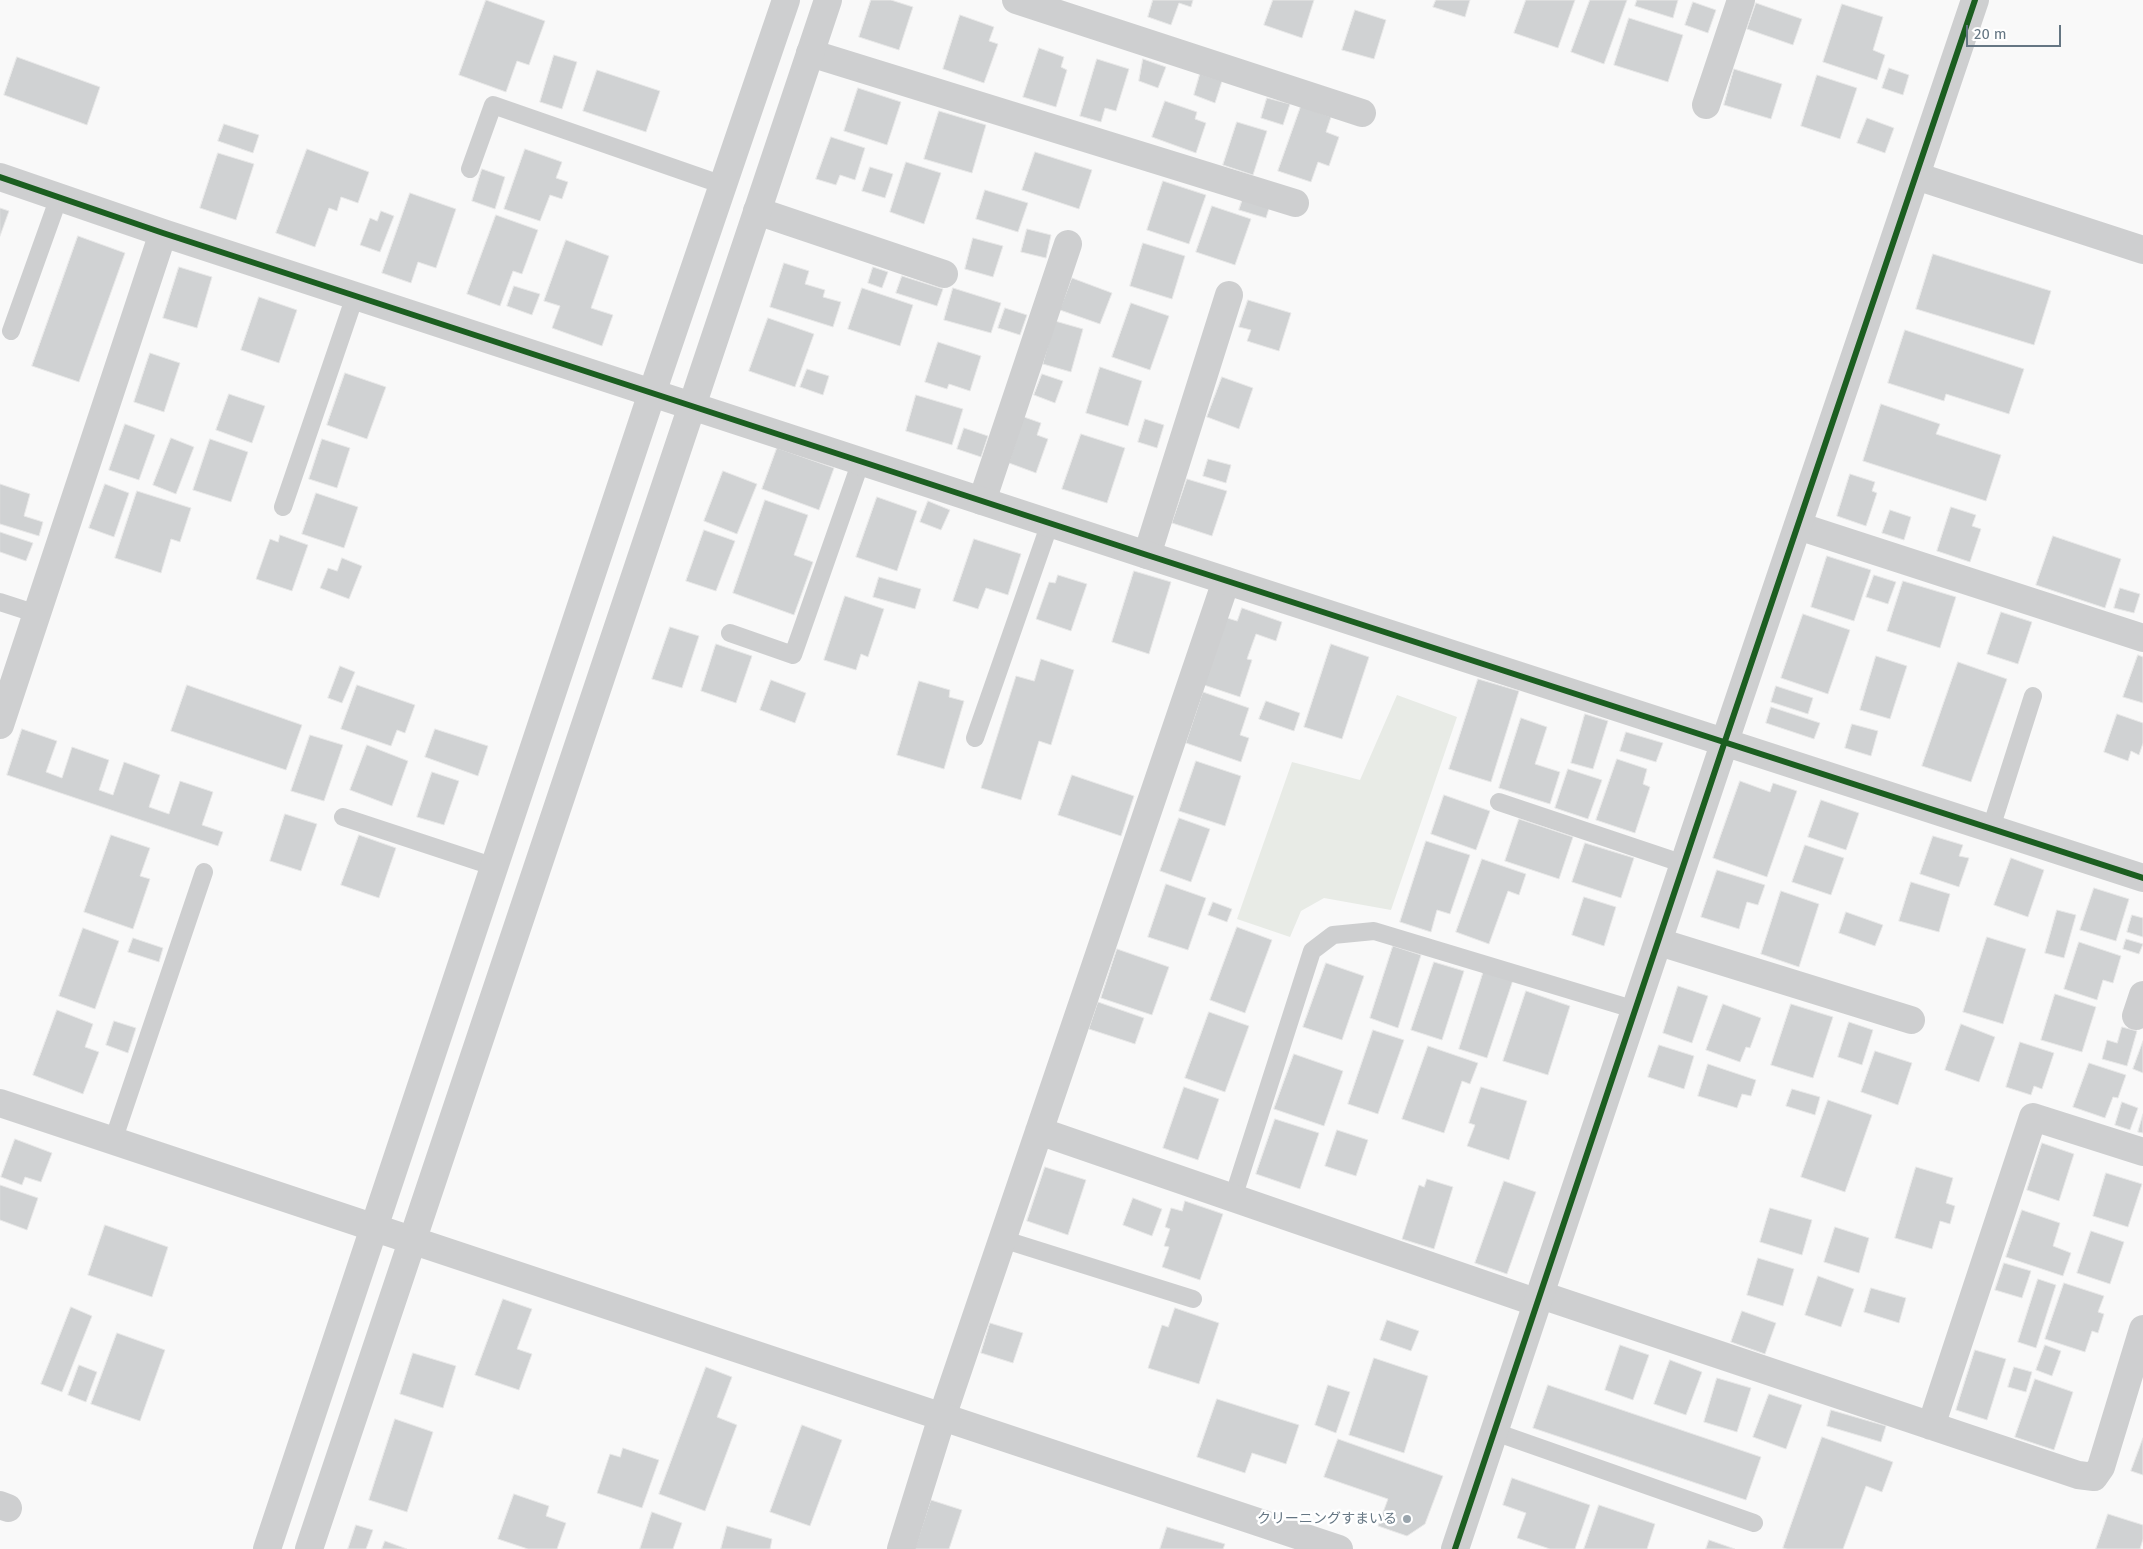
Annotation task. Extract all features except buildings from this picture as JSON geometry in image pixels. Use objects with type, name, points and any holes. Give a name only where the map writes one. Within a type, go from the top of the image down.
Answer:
[{"type":"street","points":[[267,1549],[652,393],[786,0]]},
{"type":"street","points":[[309,1549],[828,0]]},
{"type":"street","points":[[1016,0],[1362,113]]},
{"type":"street","points":[[1706,105],[1741,0]]},
{"type":"street","points":[[1455,1549],[1975,0]]},
{"type":"street","points":[[810,54],[1295,203]]},
{"type":"street","points":[[1916,176],[2143,250]]},
{"type":"street","points":[[0,177],[163,233],[691,406],[2143,878]]},
{"type":"street","points":[[757,211],[944,274]]},
{"type":"street","points":[[0,725],[163,233]]},
{"type":"street","points":[[982,501],[1068,244]]},
{"type":"street","points":[[1147,555],[1229,295]]},
{"type":"street","points":[[1798,526],[2143,638]]},
{"type":"street","points":[[901,1549],[942,1417],[1226,581]]},
{"type":"street","points":[[1659,942],[1912,1020]]},
{"type":"street","points":[[0,1103],[1339,1549]]},
{"type":"street","points":[[1931,1426],[2033,1117],[2143,1152]]},
{"type":"street","points":[[1039,1131],[1233,1198],[2078,1475],[2094,1477],[2101,1467],[2143,1329]]},
{"type":"lane","points":[[470,169],[493,105],[723,186]]},
{"type":"lane","points":[[11,331],[59,197]]},
{"type":"lane","points":[[283,506],[355,296]]},
{"type":"lane","points":[[730,633],[792,655],[861,461]]},
{"type":"lane","points":[[976,738],[1050,523]]},
{"type":"lane","points":[[0,602],[37,614]]},
{"type":"lane","points":[[1990,828],[2033,696]]},
{"type":"lane","points":[[1499,802],[1684,864]]},
{"type":"lane","points":[[344,817],[495,867]]},
{"type":"lane","points":[[113,1141],[204,872]]},
{"type":"lane","points":[[1233,1198],[1312,951],[1333,936],[1374,931],[1636,1010]]},
{"type":"lane","points":[[1002,1239],[1193,1299]]},
{"type":"lane","points":[[1495,1432],[1754,1523]]},
{"type":"shaded area","points":[[1397,695],[1457,717],[1391,910],[1324,898],[1301,911],[1290,937],[1237,919],[1292,762],[1360,780]]},
{"type":"cycle path","points":[[1455,1549],[1975,0]]},
{"type":"cycle path","points":[[0,177],[163,233],[1147,555],[2143,878]]},
{"type":"place","name":"クリーニングすまいる","points":[[1407,1519]]}]
